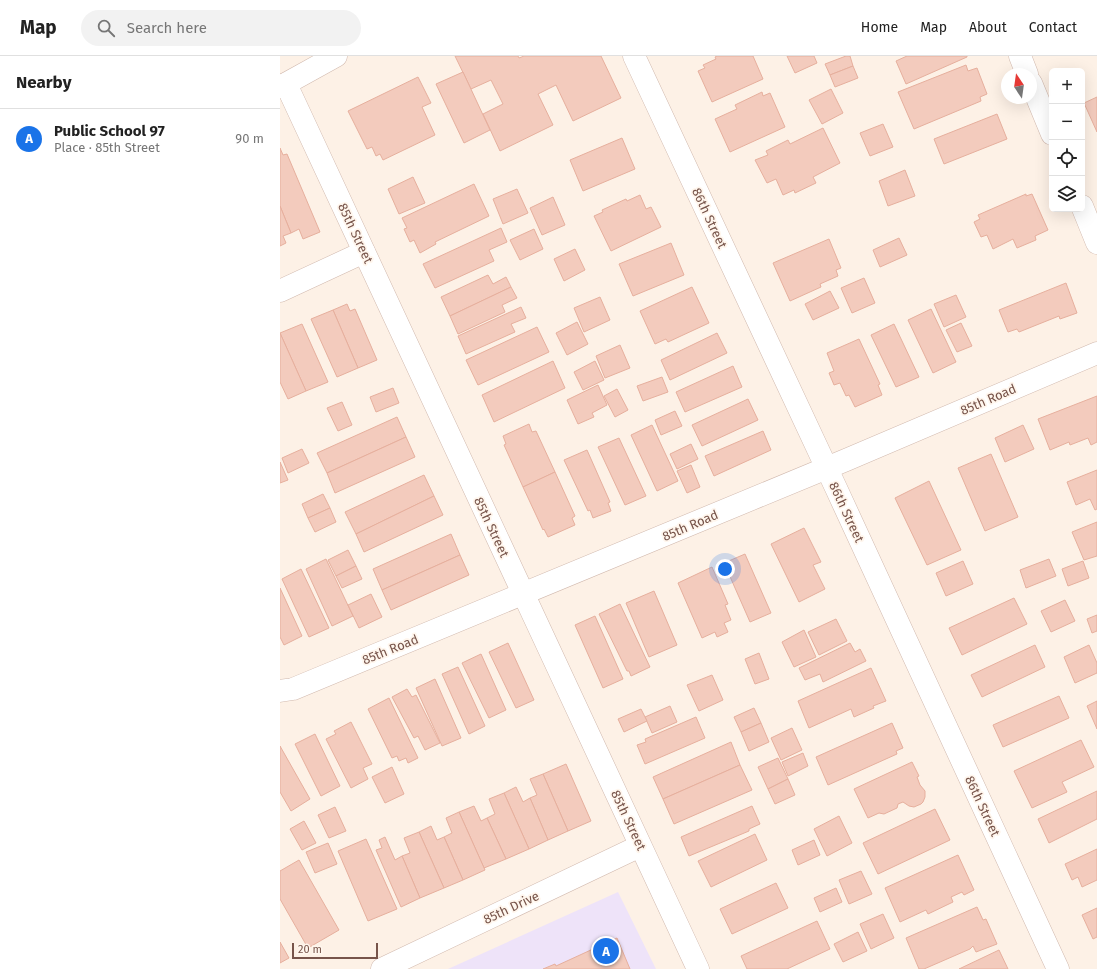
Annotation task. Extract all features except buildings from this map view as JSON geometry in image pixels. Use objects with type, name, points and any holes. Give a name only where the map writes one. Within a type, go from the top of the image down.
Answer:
[{"type":"street","points":[[283,86],[336,56]]},
{"type":"street","name":"86th Street","points":[[634,56],[827,468],[1058,969]]},
{"type":"street","points":[[1020,56],[1025,68]]},
{"type":"street","name":"85th Street","points":[[283,86],[364,252],[698,969]]},
{"type":"street","points":[[1037,98],[1049,127]]},
{"type":"street","points":[[1084,212],[1097,242]]},
{"type":"street","points":[[280,291],[364,252]]},
{"type":"street","name":"85th Road","points":[[280,691],[294,689],[523,595],[827,468],[1097,352]]},
{"type":"street","name":"85th Drive","points":[[382,969],[640,846]]},
{"type":"shaded area","points":[[618,892],[656,969],[448,969]]},
{"type":"place","name":"Public School 97","points":[[606,951]]}]
